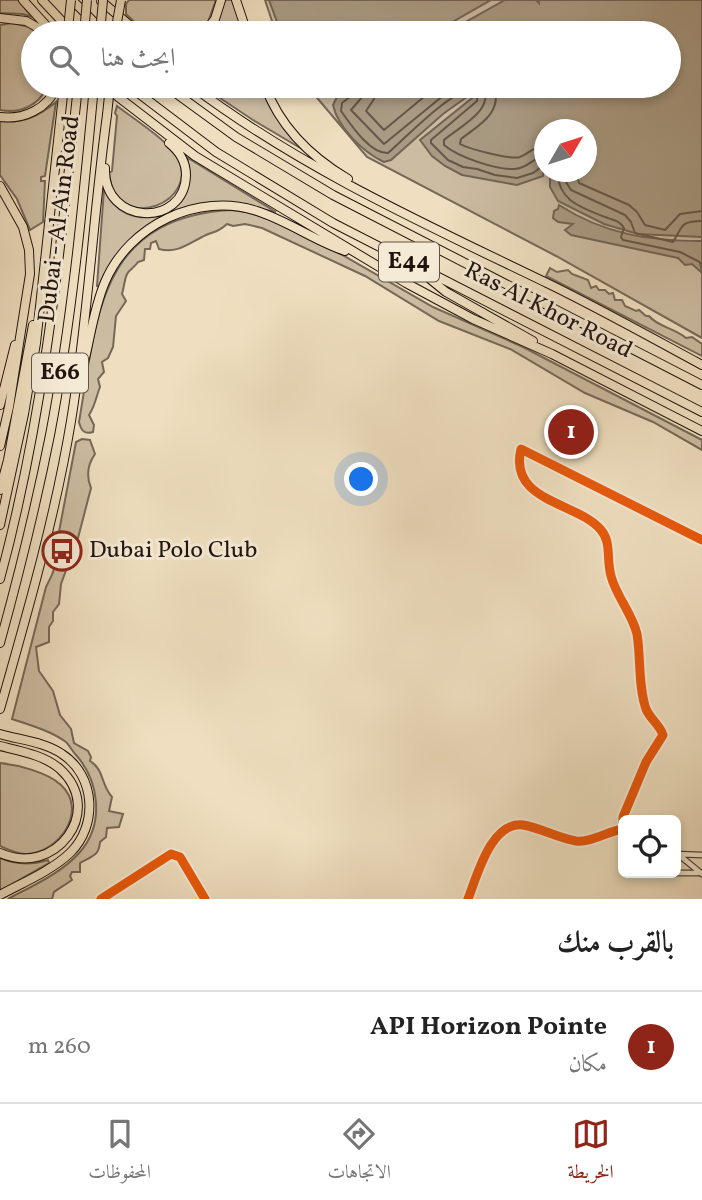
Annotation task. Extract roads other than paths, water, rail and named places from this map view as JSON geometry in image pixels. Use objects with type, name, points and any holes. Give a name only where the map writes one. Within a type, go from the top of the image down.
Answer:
[{"type":"highway","points":[[23,0],[42,21]]},
{"type":"highway","points":[[42,0],[60,21]]},
{"type":"highway","points":[[70,21],[72,0]]},
{"type":"highway","points":[[72,0],[91,21]]},
{"type":"highway","points":[[85,21],[88,0]]},
{"type":"highway","points":[[101,0],[102,21]]},
{"type":"highway","points":[[101,0],[120,21]]},
{"type":"highway","points":[[116,21],[119,0]]},
{"type":"highway","points":[[213,21],[221,0]]},
{"type":"highway","points":[[236,0],[243,21]]},
{"type":"highway","points":[[109,9],[124,21]]},
{"type":"highway","points":[[0,18],[28,21]]},
{"type":"highway","points":[[0,117],[16,118],[37,109],[49,98]]},
{"type":"highway","points":[[0,525],[36,343],[63,98]]},
{"type":"highway","name":"Dubai - Al Ain Road","points":[[0,579],[21,495],[47,356],[77,98]]},
{"type":"highway","name":"Dubai - Al Ain Road","points":[[0,643],[24,556],[50,433],[70,304],[93,98]]},
{"type":"highway","points":[[76,386],[109,98]]},
{"type":"highway","points":[[119,98],[195,156],[447,306],[552,354],[702,431]]},
{"type":"highway","name":"Ras Al Khor Road","points":[[144,98],[243,169],[343,229],[702,412]]},
{"type":"highway","name":"Ras Al Khor Road","points":[[182,98],[236,137],[333,195],[702,385]]},
{"type":"highway","points":[[209,98],[263,135],[351,187],[553,286],[702,365]]},
{"type":"highway","points":[[271,98],[283,121],[314,155],[344,176],[448,232],[470,247]]},
{"type":"highway","points":[[103,146],[108,189],[113,198],[125,208],[138,213],[153,214],[177,200],[185,182],[182,159],[175,148],[137,118],[134,110]]},
{"type":"highway","points":[[0,186],[18,216],[29,250],[30,285],[0,446]]},
{"type":"highway","points":[[0,709],[47,539],[76,386],[99,298],[113,266],[136,239],[166,219],[196,208],[227,206],[246,208],[272,217],[341,250],[359,254]]},
{"type":"highway","points":[[415,265],[429,280],[446,292],[522,334],[552,354]]},
{"type":"highway","points":[[0,490],[42,285]]},
{"type":"highway","points":[[0,405],[19,336]]},
{"type":"highway","points":[[0,734],[54,749],[69,759],[85,782],[90,808],[86,828],[72,852],[0,895]]},
{"type":"highway","points":[[0,746],[47,761],[65,775],[75,794],[77,817],[72,831],[63,843],[45,855],[19,859],[0,853]]},
{"type":"street","points":[[624,815],[646,761],[663,735],[645,705],[636,631],[611,578],[609,545],[604,534],[593,522],[532,488],[521,466],[521,449],[702,540]]},
{"type":"street","points":[[468,899],[485,855],[500,834],[510,827],[524,825],[576,841],[618,828]]},
{"type":"street","points":[[101,899],[171,855],[180,857],[205,899]]},
{"type":"street","points":[[681,855],[702,855]]},
{"type":"street","points":[[681,858],[700,874]]},
{"type":"street","points":[[681,873],[700,874]]},
{"type":"water","points":[[269,0],[491,0],[454,21],[277,21]]},
{"type":"water","points":[[505,0],[536,0],[539,3],[539,0],[702,0],[702,237],[638,234],[604,224],[558,201],[550,182],[597,182],[597,119],[534,119],[534,179],[517,185],[462,175],[432,156],[420,140],[472,98],[681,98],[681,21],[467,21]]},
{"type":"water","points":[[336,98],[465,98],[391,160],[384,162],[352,138],[340,122],[333,105]]},
{"type":"water","points":[[559,205],[593,223],[628,234],[702,241],[702,273],[692,264],[685,265],[678,258],[571,235],[565,230],[573,224],[558,222],[553,218]]},
{"type":"place","name":"API Horizon Pointe","points":[[571,432]]},
{"type":"place","name":"Dubai Polo Club","points":[[62,551]]}]
